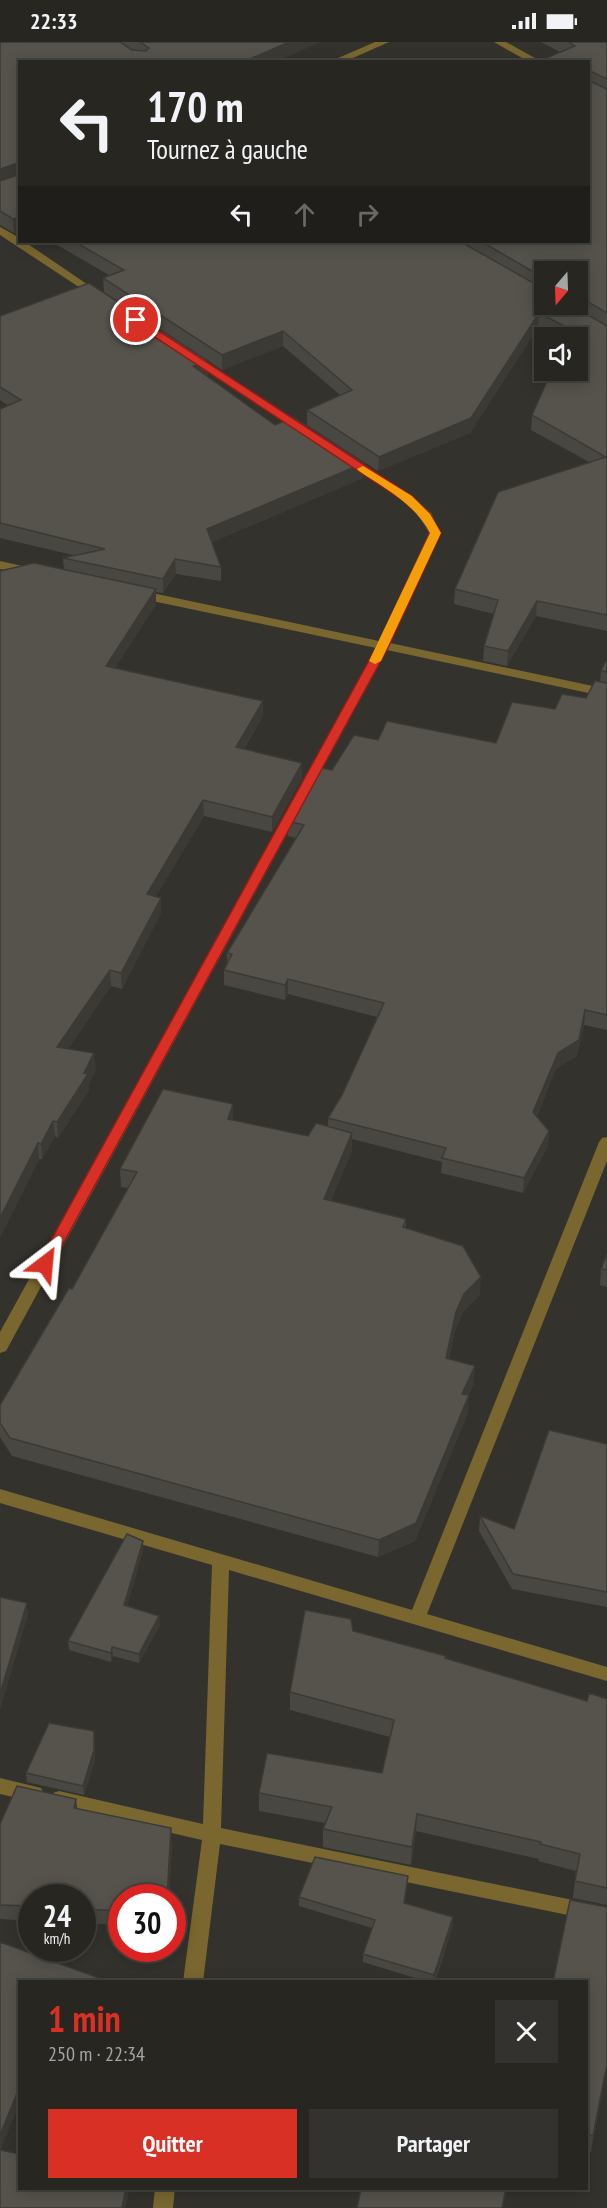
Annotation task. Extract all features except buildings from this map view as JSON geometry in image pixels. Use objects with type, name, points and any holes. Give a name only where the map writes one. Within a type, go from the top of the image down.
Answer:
[{"type":"street","points":[[339,60],[384,42]]},
{"type":"street","points":[[499,42],[533,60]]},
{"type":"street","points":[[0,230],[18,242]]},
{"type":"street","points":[[20,243],[109,302]]},
{"type":"street","points":[[179,348],[318,440]]},
{"type":"street","points":[[0,1347],[383,646],[435,533],[426,516],[408,499],[338,453]]},
{"type":"street","points":[[0,565],[46,575]]},
{"type":"street","points":[[128,592],[607,693]]},
{"type":"street","points":[[417,1618],[607,1142]]},
{"type":"street","points":[[0,1496],[607,1674]]},
{"type":"street","points":[[193,1980],[212,1834],[221,1561]]},
{"type":"street","points":[[0,1786],[212,1834],[607,1915]]},
{"type":"street","points":[[163,2208],[165,2190]]},
{"type":"slow traffic","points":[[363,469],[408,499],[426,516],[435,533],[375,661]]},
{"type":"route","points":[[45,1264],[383,646],[435,533],[426,516],[408,499],[136,320]]}]
